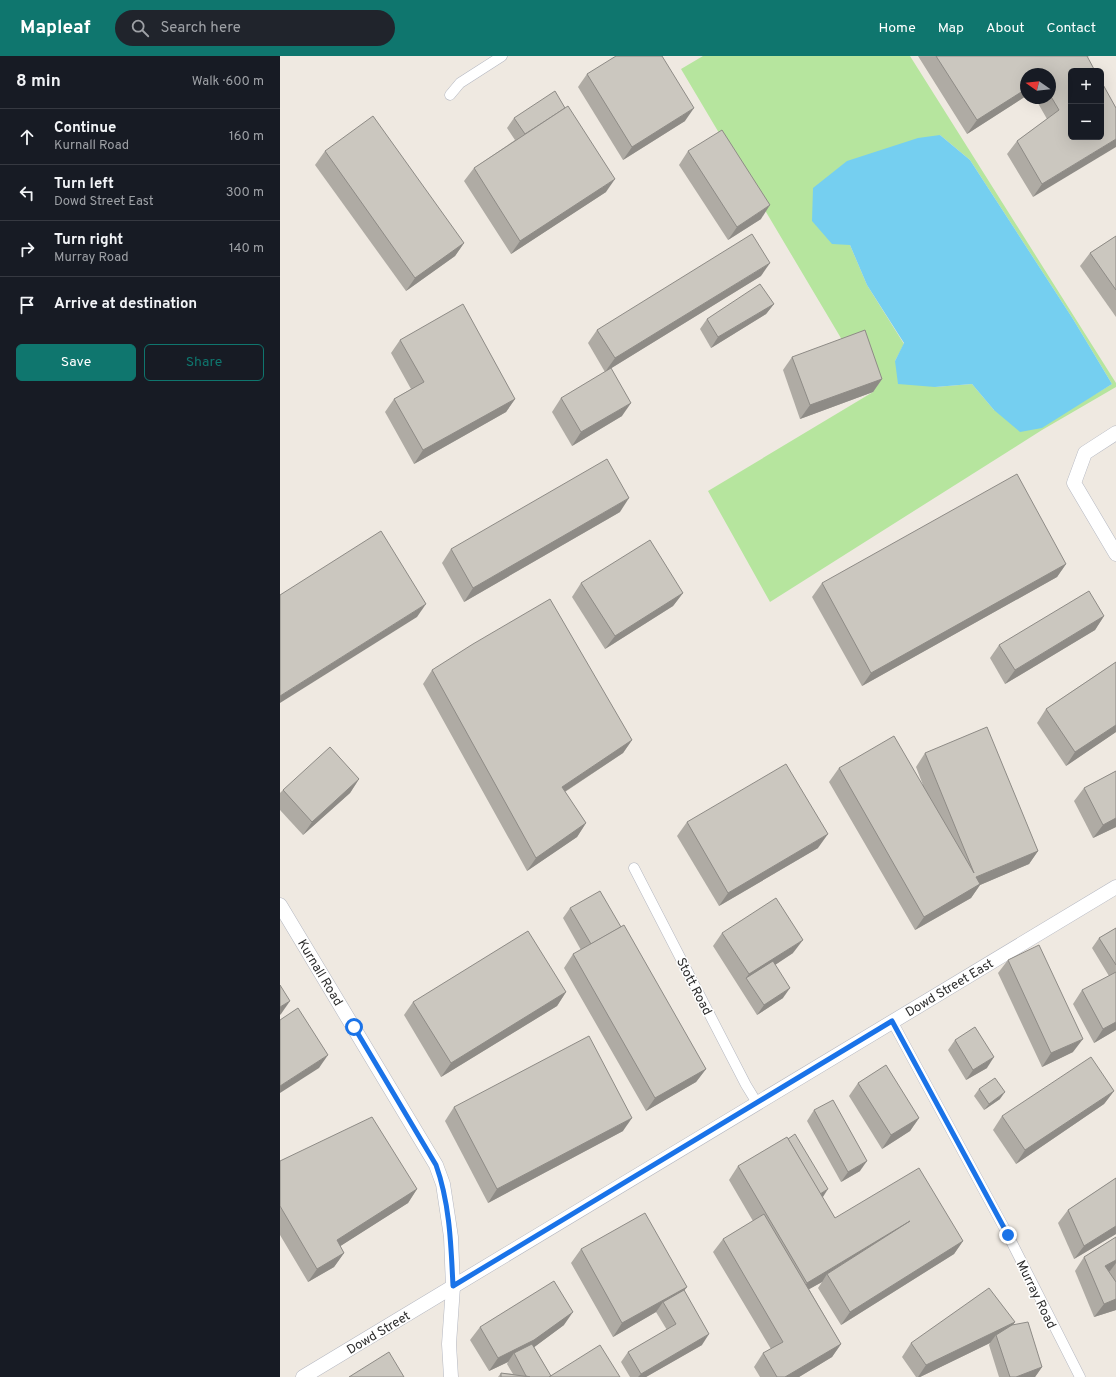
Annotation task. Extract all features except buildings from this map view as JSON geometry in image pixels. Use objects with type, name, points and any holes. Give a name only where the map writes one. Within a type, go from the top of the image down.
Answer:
[{"type":"street","points":[[450,95],[460,83],[502,56]]},
{"type":"street","points":[[1116,433],[1085,453],[1074,483],[1116,554]]},
{"type":"street","name":"Stott Road","points":[[634,868],[746,1085],[757,1103]]},
{"type":"street","name":"Dowd Street East","points":[[453,1286],[1116,887]]},
{"type":"street","name":"Kurnall Road","points":[[280,907],[436,1165],[443,1184],[451,1237],[453,1286],[449,1344],[451,1377]]},
{"type":"street","name":"Murray Road","points":[[892,1021],[1008,1235],[1080,1377]]},
{"type":"street","name":"Dowd Street","points":[[303,1377],[453,1286]]},
{"type":"green space","points":[[703,56],[910,56],[1116,383],[1116,387],[1042,430],[770,602],[708,491],[873,392],[681,69]],"holes":[[[940,135],[970,160],[1073,319],[1112,384],[1085,400],[994,410],[972,384],[935,387],[895,361],[904,344],[867,285],[850,245]]]},
{"type":"water","points":[[940,135],[970,160],[1073,319],[1112,384],[1042,428],[1020,432],[994,410],[972,384],[935,387],[898,384],[895,361],[904,343],[867,285],[850,245],[832,244],[812,221],[813,188],[847,161],[918,138]]},
{"type":"route","points":[[354,1027],[436,1165],[443,1184],[451,1237],[453,1286],[892,1021],[1008,1235]]}]
